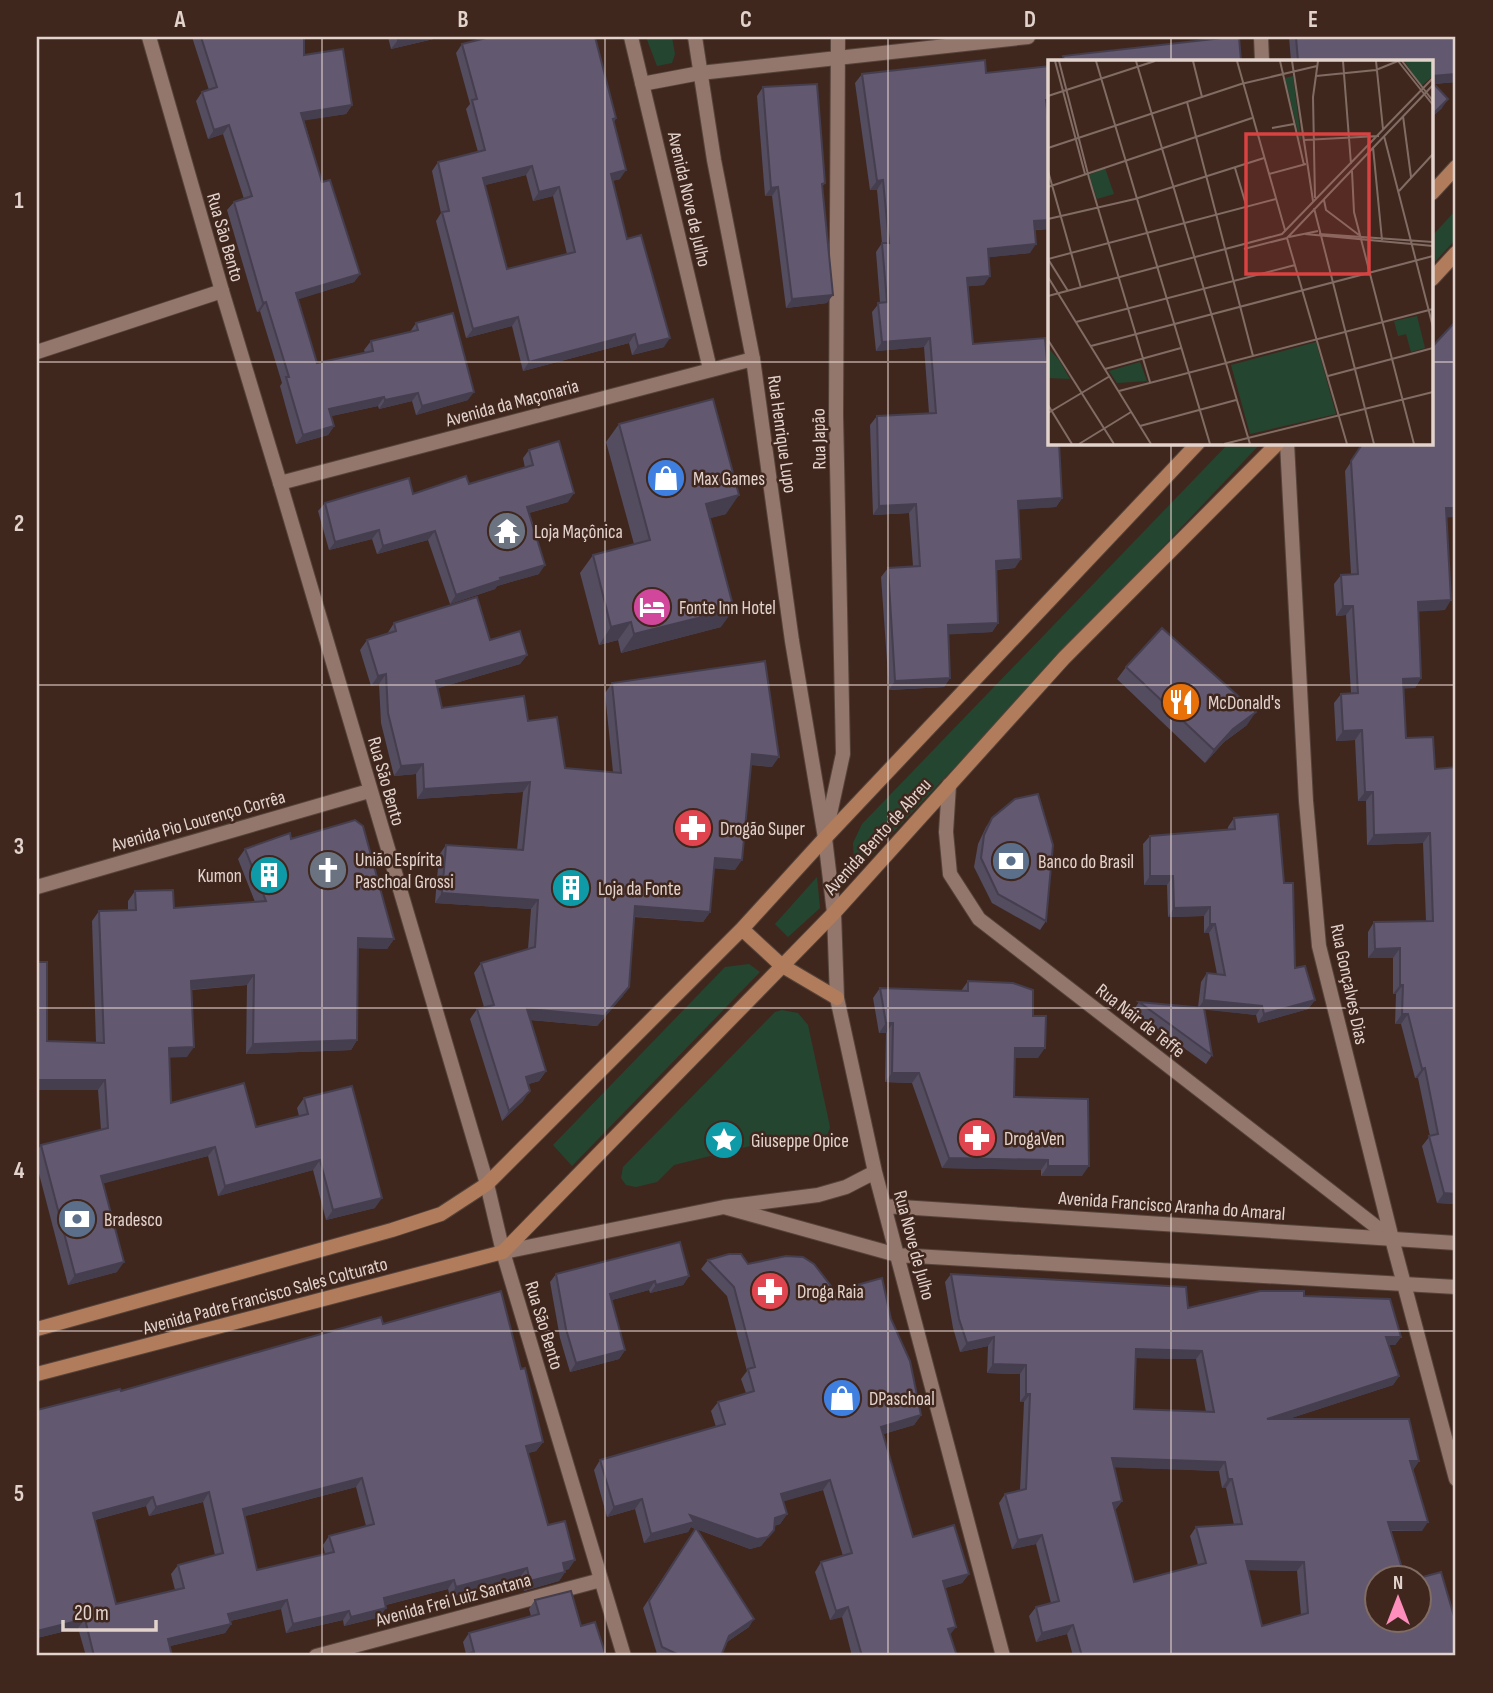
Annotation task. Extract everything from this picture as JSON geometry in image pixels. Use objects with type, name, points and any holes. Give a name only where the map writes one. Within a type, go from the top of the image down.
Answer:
[{"type":"main road","points":[[1434,191],[1456,167]]},
{"type":"main road","points":[[1434,277],[1456,253]]},
{"type":"main road","name":"Avenida Bento de Abreu","points":[[486,1184],[742,929],[1197,444]]},
{"type":"main road","name":"Avenida Bento de Abreu","points":[[503,1252],[834,913],[1064,658],[1277,444]]},
{"type":"main road","points":[[742,929],[781,965],[837,998]]},
{"type":"main road","name":"Avenida Padre Francisco Sales Colturato","points":[[37,1328],[393,1230],[441,1214],[486,1184]]},
{"type":"main road","name":"Avenida Padre Francisco Sales Colturato","points":[[37,1374],[503,1252]]},
{"type":"street","name":"Rua São Bento","points":[[149,37],[486,1184],[503,1252],[624,1656]]},
{"type":"street","name":"Avenida Nove de Julho","points":[[631,37],[710,369]]},
{"type":"street","name":"Rua Henrique Lupo","points":[[695,37],[714,160],[753,359],[792,641],[825,838]]},
{"type":"street","name":"Rua Japão","points":[[825,838],[843,754],[836,415],[838,37]]},
{"type":"street","points":[[642,84],[700,73],[1028,37]]},
{"type":"street","points":[[1261,37],[1262,60]]},
{"type":"street","points":[[37,352],[222,291]]},
{"type":"street","name":"Avenida da Maçonaria","points":[[281,483],[753,359]]},
{"type":"street","name":"Rua Gonçalves Dias","points":[[1287,444],[1306,801],[1319,946],[1392,1239],[1456,1479]]},
{"type":"street","name":"Rua Nair de Teffe","points":[[949,785],[946,832],[950,874],[979,919],[1392,1239]]},
{"type":"street","name":"Avenida Pio Lourenço Corrêa","points":[[37,887],[369,791]]},
{"type":"street","name":"Rua Nove de Julho","points":[[825,838],[834,913],[837,998],[874,1172],[1003,1656]]},
{"type":"street","points":[[503,1252],[724,1207],[818,1195],[846,1187],[874,1172]]},
{"type":"street","name":"Avenida Francisco Aranha do Amaral","points":[[885,1206],[1456,1244]]},
{"type":"street","points":[[724,1207],[897,1255],[1456,1287]]},
{"type":"street","name":"Avenida Frei Luiz Santana","points":[[316,1656],[601,1580]]},
{"type":"green space","points":[[646,37],[672,37],[675,54],[672,63],[657,66]]},
{"type":"green space","points":[[1456,210],[1456,239],[1434,263],[1434,234]]},
{"type":"green space","points":[[1228,444],[1260,444],[870,857],[854,861],[853,843],[862,824]]},
{"type":"green space","points":[[817,877],[820,908],[788,937],[775,924]]},
{"type":"green space","points":[[749,964],[760,972],[572,1166],[553,1145],[725,967]]},
{"type":"green space","points":[[782,1010],[798,1013],[808,1025],[830,1128],[826,1138],[814,1147],[800,1146],[786,1137],[674,1165],[657,1182],[636,1187],[626,1185],[621,1178],[623,1167],[775,1012]]},
{"type":"building","points":[[201,37],[304,37],[304,55],[343,49],[352,105],[301,113],[322,182],[330,180],[360,274],[296,293],[317,363],[373,351],[371,341],[418,330],[416,323],[453,313],[474,392],[422,406],[418,393],[329,409],[334,426],[303,435],[286,377],[289,377],[266,302],[263,303],[234,202],[252,196],[229,125],[214,130],[202,92],[217,87]]},
{"type":"building","points":[[490,37],[595,37],[626,170],[611,174],[627,239],[641,235],[670,338],[638,346],[635,334],[529,362],[518,317],[473,329],[442,212],[449,211],[438,162],[485,150],[472,100],[477,99],[462,44]],"holes":[[[532,166],[539,192],[559,187],[575,252],[507,269],[483,178]]]},
{"type":"building","points":[[1239,37],[1241,60],[1064,60],[1063,56]]},
{"type":"building","points":[[1296,37],[1456,37],[1456,74],[1434,76],[1434,60],[1298,60]]},
{"type":"building","points":[[985,60],[986,73],[1048,66],[1048,220],[1034,221],[1036,244],[988,249],[990,276],[967,278],[973,344],[1045,338],[1048,444],[1059,444],[1062,498],[1018,501],[1021,559],[996,561],[998,623],[948,625],[950,678],[895,681],[888,568],[920,566],[916,504],[879,506],[877,416],[936,413],[930,338],[882,342],[878,303],[887,302],[882,243],[889,243],[883,180],[877,181],[862,74]]},
{"type":"building","points":[[817,84],[825,183],[822,184],[833,295],[792,299],[778,187],[771,188],[763,87]]},
{"type":"building","points":[[1434,84],[1448,99],[1434,113]]},
{"type":"building","points":[[1456,321],[1456,508],[1446,508],[1451,600],[1418,602],[1421,678],[1403,679],[1406,738],[1433,737],[1435,769],[1456,767],[1456,1194],[1444,1193],[1429,1136],[1438,1134],[1425,1068],[1422,1069],[1408,1014],[1402,1014],[1400,948],[1375,949],[1374,922],[1433,921],[1430,833],[1374,835],[1373,792],[1365,792],[1362,730],[1343,731],[1341,694],[1358,693],[1353,606],[1343,606],[1341,575],[1358,574],[1351,461],[1362,444],[1434,444],[1434,345]]},
{"type":"building","points":[[713,399],[739,495],[706,504],[734,609],[634,634],[631,622],[611,627],[593,555],[650,540],[619,424]]},
{"type":"building","points":[[559,441],[574,493],[527,507],[545,565],[456,595],[435,531],[383,546],[379,530],[335,542],[325,503],[409,478],[413,494],[466,476],[469,484],[533,465],[529,450]]},
{"type":"building","points":[[477,597],[490,640],[520,631],[527,655],[436,681],[442,708],[524,696],[528,721],[557,717],[565,768],[621,773],[612,683],[765,661],[779,757],[752,754],[742,860],[715,858],[710,912],[635,906],[629,987],[604,1016],[527,1009],[546,1071],[526,1077],[530,1091],[509,1111],[477,1009],[494,1005],[481,963],[535,947],[538,900],[442,893],[446,845],[523,850],[530,782],[424,789],[423,764],[401,766],[388,713],[386,674],[378,676],[367,640],[396,631],[394,623]]},
{"type":"building","name":"McDonald's","points":[[1162,628],[1256,712],[1233,729],[1214,750],[1126,667]]},
{"type":"building","name":"Banco do Brasil","points":[[1038,794],[1053,845],[1046,921],[998,894],[981,858],[984,835],[992,818],[1015,799]]},
{"type":"building","points":[[1278,814],[1284,883],[1293,883],[1295,968],[1305,966],[1315,1000],[1264,1014],[1262,1006],[1204,1000],[1207,973],[1225,975],[1215,924],[1210,924],[1210,907],[1174,908],[1173,876],[1150,876],[1150,836],[1235,829],[1234,818]]},
{"type":"building","points":[[355,820],[363,826],[394,939],[358,938],[357,1040],[253,1044],[254,975],[191,981],[194,1047],[169,1048],[171,1103],[244,1083],[256,1127],[308,1114],[304,1098],[352,1086],[382,1198],[333,1210],[320,1160],[225,1186],[215,1147],[101,1176],[124,1262],[75,1275],[41,1145],[108,1128],[105,1080],[37,1080],[37,962],[47,962],[47,1041],[104,1043],[99,911],[136,910],[135,891],[173,890],[174,908],[266,901],[245,849],[290,833],[291,839]]},
{"type":"building","points":[[968,981],[1013,983],[1033,990],[1033,1016],[1046,1016],[1045,1048],[1015,1048],[1014,1097],[1088,1099],[1089,1166],[1048,1166],[1048,1160],[949,1158],[919,1073],[892,1073],[893,1023],[886,1023],[880,988],[968,991]]},
{"type":"building","points":[[1139,1002],[1204,1008],[1212,1055]]},
{"type":"building","points":[[680,1242],[689,1276],[656,1285],[655,1281],[610,1294],[625,1350],[576,1363],[566,1329],[556,1274]]},
{"type":"building","points":[[729,1254],[741,1254],[748,1264],[786,1256],[803,1257],[814,1264],[835,1291],[882,1278],[891,1319],[910,1361],[921,1415],[881,1427],[913,1537],[954,1525],[969,1574],[943,1581],[956,1627],[948,1629],[957,1656],[862,1656],[848,1607],[836,1611],[821,1562],[852,1553],[830,1480],[781,1494],[787,1514],[775,1518],[774,1530],[768,1537],[757,1539],[690,1515],[694,1522],[651,1534],[642,1499],[614,1507],[600,1460],[725,1424],[718,1402],[754,1391],[748,1369],[755,1367],[734,1287],[708,1260]]},
{"type":"building","points":[[951,1274],[1186,1287],[1188,1308],[1260,1291],[1304,1291],[1304,1296],[1390,1299],[1401,1337],[1386,1337],[1399,1376],[1267,1419],[1409,1419],[1419,1461],[1410,1461],[1428,1522],[1388,1522],[1401,1564],[1364,1564],[1364,1634],[1434,1634],[1434,1574],[1441,1572],[1456,1623],[1456,1656],[1082,1656],[1073,1625],[1042,1633],[1036,1607],[1059,1601],[1042,1535],[1018,1540],[1005,1494],[1026,1489],[1030,1394],[1026,1394],[1026,1365],[993,1364],[994,1337],[967,1343],[959,1319]],"holes":[[[1136,1349],[1202,1351],[1214,1412],[1134,1409]],[[1112,1458],[1225,1462],[1228,1479],[1232,1479],[1242,1524],[1196,1527],[1206,1563],[1134,1582],[1113,1503],[1122,1501]],[[1246,1561],[1304,1562],[1308,1613],[1262,1626]]]},
{"type":"building","points":[[501,1291],[521,1369],[525,1368],[543,1442],[526,1446],[548,1525],[565,1521],[575,1560],[563,1563],[565,1572],[530,1581],[527,1568],[456,1587],[454,1580],[384,1598],[386,1608],[351,1617],[349,1611],[293,1624],[287,1600],[228,1614],[231,1624],[168,1639],[172,1656],[94,1656],[85,1619],[37,1631],[37,1410],[120,1389],[121,1391],[381,1317],[383,1324]],"holes":[[[362,1478],[374,1524],[329,1536],[334,1552],[257,1570],[243,1509]],[[209,1492],[223,1553],[178,1565],[184,1588],[116,1604],[93,1513],[153,1497],[156,1507]]]},
{"type":"building","points":[[696,1528],[754,1619],[729,1636],[721,1656],[681,1656],[662,1647],[649,1601]]},
{"type":"building","points":[[571,1591],[581,1626],[595,1622],[606,1656],[458,1656],[474,1652],[469,1633],[539,1614],[535,1600]]},
{"type":"place","name":"Max Games","points":[[666,478]]},
{"type":"place","name":"Loja Maçônica","points":[[507,531]]},
{"type":"place","name":"Fonte Inn Hotel","points":[[652,607]]},
{"type":"place","name":"McDonald's","points":[[1181,702]]},
{"type":"place","name":"Drogão Super","points":[[693,828]]},
{"type":"place","name":"Banco do Brasil","points":[[1011,861]]},
{"type":"place","name":"União Espírita Paschoal Grossi","points":[[328,870]]},
{"type":"place","name":"Kumon","points":[[269,875]]},
{"type":"place","name":"Loja da Fonte","points":[[571,888]]},
{"type":"place","name":"DrogaVen","points":[[977,1138]]},
{"type":"place","name":"Giuseppe Opice","points":[[724,1140]]},
{"type":"place","name":"Bradesco","points":[[77,1219]]},
{"type":"place","name":"Droga Raia","points":[[770,1291]]},
{"type":"place","name":"DPaschoal","points":[[842,1398]]}]
